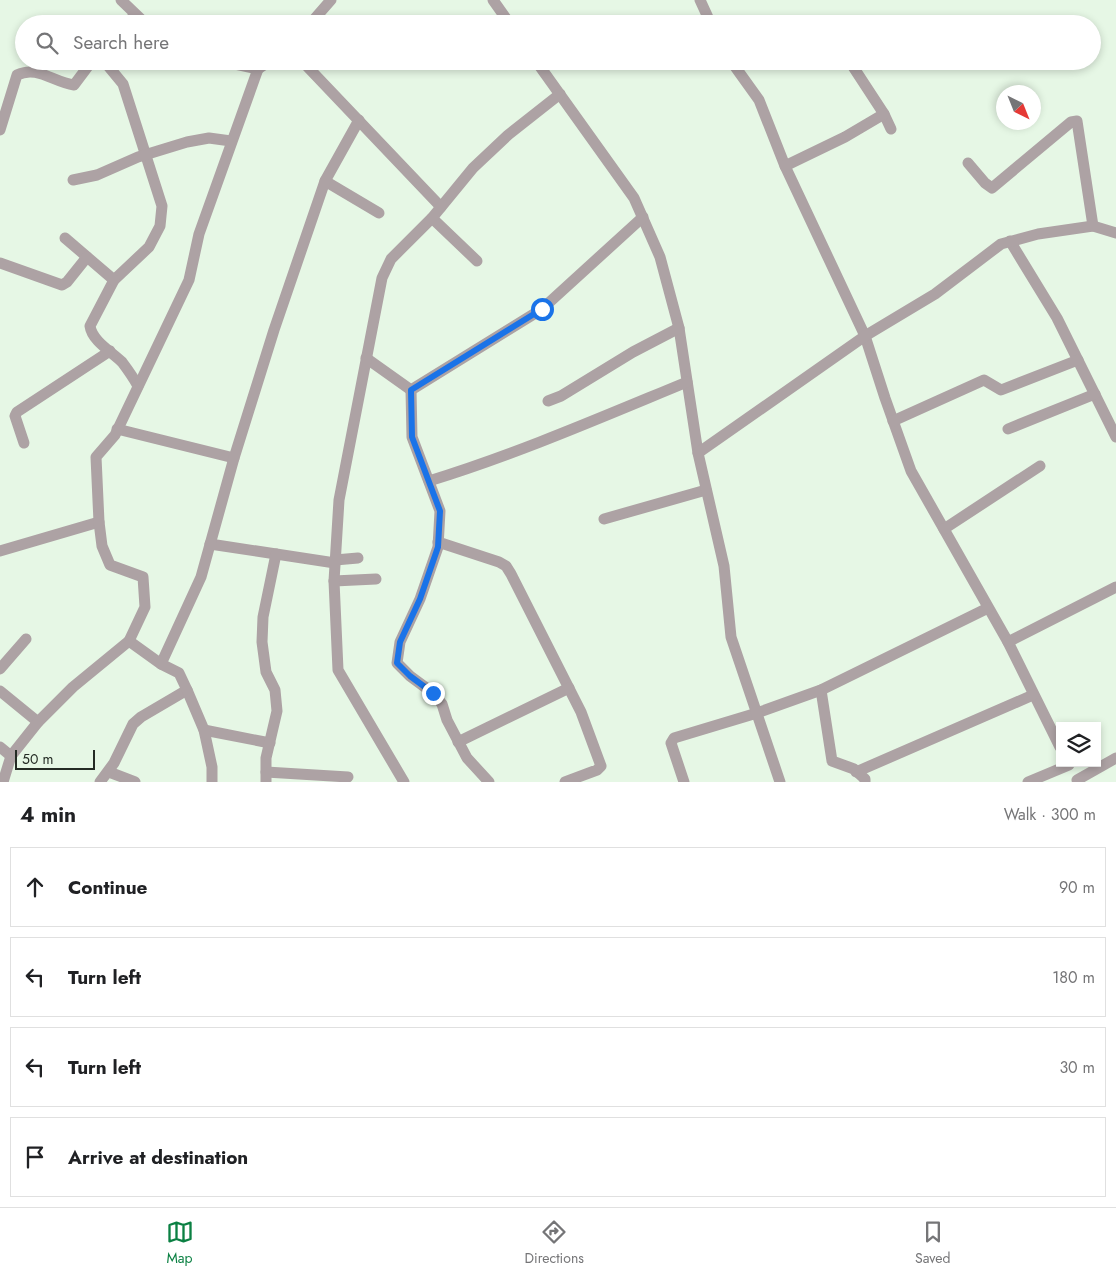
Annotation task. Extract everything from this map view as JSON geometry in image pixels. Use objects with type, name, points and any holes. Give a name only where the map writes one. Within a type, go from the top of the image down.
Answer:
[{"type":"street","points":[[121,0],[135,15]]},
{"type":"street","points":[[318,15],[331,0]]},
{"type":"street","points":[[493,0],[504,15]]},
{"type":"street","points":[[700,0],[707,15]]},
{"type":"street","points":[[0,130],[17,75],[26,71],[40,73],[58,81],[74,85],[85,70]]},
{"type":"street","points":[[111,70],[123,84],[162,206],[160,226],[149,247],[114,280],[90,326],[90,331],[132,376],[138,386]]},
{"type":"street","points":[[3,782],[11,756],[38,722],[73,687],[129,641],[145,607],[143,577],[110,565],[102,546],[96,457],[115,435],[189,280],[199,234],[258,70]]},
{"type":"street","points":[[311,70],[441,207]]},
{"type":"street","points":[[543,70],[634,198],[660,258],[679,328],[698,454],[724,566],[731,637],[780,782]]},
{"type":"street","points":[[737,70],[759,100],[785,166],[865,336],[912,471],[1008,642],[1056,740]]},
{"type":"street","points":[[855,70],[884,114],[891,129]]},
{"type":"street","points":[[404,782],[338,670],[334,582],[339,500],[382,278],[391,259],[432,218],[474,168],[508,135],[560,94]]},
{"type":"street","points":[[785,166],[845,137],[884,114]]},
{"type":"street","points":[[161,664],[201,577],[234,458],[274,330],[325,182],[359,120]]},
{"type":"street","points":[[968,163],[985,183],[992,188],[1071,122],[1077,121],[1093,226]]},
{"type":"street","points":[[73,180],[97,175],[146,154],[187,142],[209,138],[231,141]]},
{"type":"street","points":[[325,182],[379,213]]},
{"type":"street","points":[[411,390],[542,309],[643,217]]},
{"type":"street","points":[[432,218],[476,261]]},
{"type":"street","points":[[698,454],[865,336],[934,294],[1001,244],[1038,234],[1093,226],[1116,233]]},
{"type":"street","points":[[65,238],[114,280]]},
{"type":"street","points":[[1010,242],[1057,318],[1116,435]]},
{"type":"street","points":[[0,263],[62,285],[67,282],[87,257]]},
{"type":"street","points":[[548,402],[633,352],[679,328]]},
{"type":"street","points":[[24,442],[16,416],[17,412],[110,351]]},
{"type":"street","points":[[366,358],[411,390]]},
{"type":"street","points":[[893,420],[984,380],[1001,390],[1078,360]]},
{"type":"street","points":[[428,481],[476,467],[531,446],[687,382]]},
{"type":"street","points":[[411,390],[412,437],[440,511],[438,542],[420,599],[400,642],[397,663],[410,676],[433,693],[442,704],[447,720],[467,758],[489,782]]},
{"type":"street","points":[[1008,429],[1095,394]]},
{"type":"street","points":[[117,429],[234,458]]},
{"type":"street","points":[[944,529],[1040,466]]},
{"type":"street","points":[[604,519],[706,490]]},
{"type":"street","points":[[0,551],[99,522]]},
{"type":"street","points":[[438,542],[506,566],[581,712],[601,766],[597,770],[566,782]]},
{"type":"street","points":[[210,544],[335,562],[358,558]]},
{"type":"street","points":[[276,554],[263,617],[262,642],[266,672],[275,690],[277,711],[266,758],[266,777],[348,777]]},
{"type":"street","points":[[334,582],[376,579]]},
{"type":"street","points":[[1008,642],[1116,587]]},
{"type":"street","points":[[684,782],[672,743],[674,738],[757,713],[821,690],[988,608]]},
{"type":"street","points":[[0,669],[26,639]]},
{"type":"street","points":[[129,641],[161,664],[179,673],[204,730],[212,767],[212,782]]},
{"type":"street","points":[[458,742],[569,688]]},
{"type":"street","points":[[100,782],[109,772],[133,724],[141,717],[187,690]]},
{"type":"street","points":[[821,690],[832,761],[856,772],[865,779],[865,782]]},
{"type":"street","points":[[0,691],[38,722]]},
{"type":"street","points":[[856,772],[1033,695]]},
{"type":"street","points":[[204,730],[270,743]]},
{"type":"street","points":[[0,747],[11,756]]},
{"type":"street","points":[[1070,767],[1078,781],[1116,758]]},
{"type":"street","points":[[1028,782],[1061,767]]},
{"type":"street","points":[[109,772],[135,782]]},
{"type":"route","points":[[433,693],[410,676],[397,663],[400,642],[420,599],[438,547],[440,511],[412,437],[411,390],[542,309]]}]
